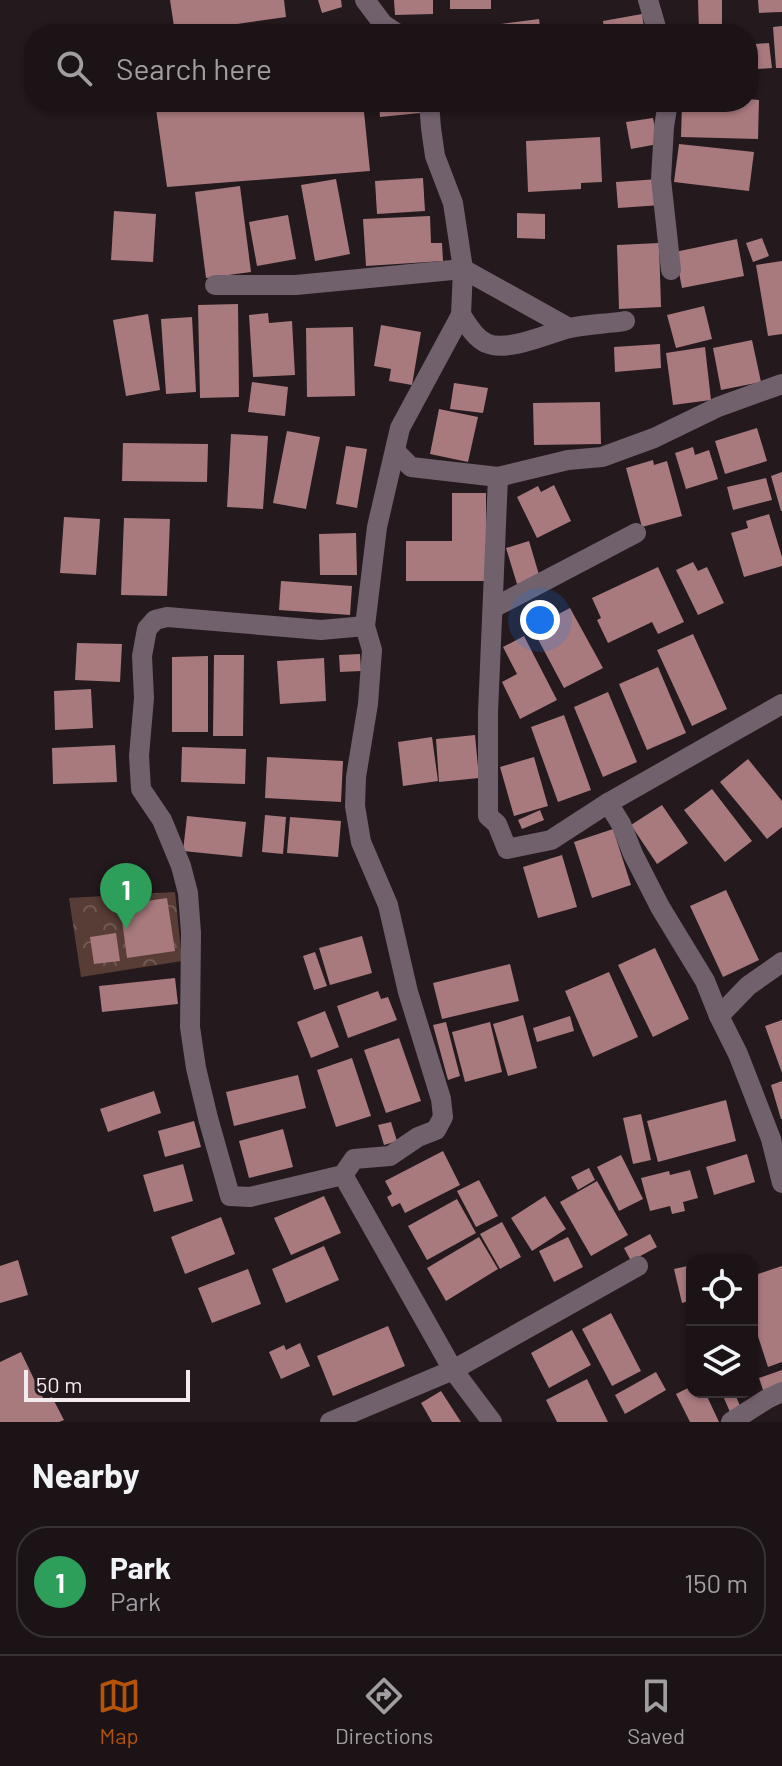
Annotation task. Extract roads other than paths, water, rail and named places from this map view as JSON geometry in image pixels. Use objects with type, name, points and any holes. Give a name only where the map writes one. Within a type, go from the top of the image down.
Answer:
[{"type":"street","points":[[365,0],[383,24]]},
{"type":"street","points":[[648,0],[655,24]]},
{"type":"street","points":[[365,626],[321,630],[167,617],[155,620],[147,629],[142,656],[141,789],[162,820],[181,866],[188,893],[191,933],[190,1027],[196,1068],[230,1196],[250,1197],[343,1175],[354,1159],[390,1156],[418,1137],[436,1130],[443,1117],[441,1099],[408,992],[388,905],[361,842],[355,806],[356,777],[368,704],[372,650],[365,626],[377,527],[400,428],[461,315],[463,269],[453,203],[435,156],[430,112]]},
{"type":"street","points":[[666,112],[661,179],[671,270]]},
{"type":"street","points":[[215,285],[296,285],[463,269],[569,328]]},
{"type":"street","points":[[461,315],[475,335],[495,345],[537,340],[569,328],[625,321]]},
{"type":"street","points":[[395,451],[411,467],[498,477],[568,460],[602,457],[654,438],[718,407],[782,384]]},
{"type":"street","points":[[400,428],[411,467]]},
{"type":"street","points":[[498,477],[488,713],[488,816],[497,824],[507,849],[551,840],[608,803],[782,704]]},
{"type":"street","points":[[493,608],[636,533]]},
{"type":"street","points":[[608,803],[660,907],[705,981],[776,1137],[782,1183]]},
{"type":"street","points":[[719,1016],[748,986],[782,962]]},
{"type":"street","points":[[343,1175],[453,1370],[492,1422]]},
{"type":"street","points":[[330,1422],[453,1370],[638,1266]]},
{"type":"street","points":[[731,1422],[782,1392]]},
{"type":"place","name":"Park","points":[[126,929]]}]
